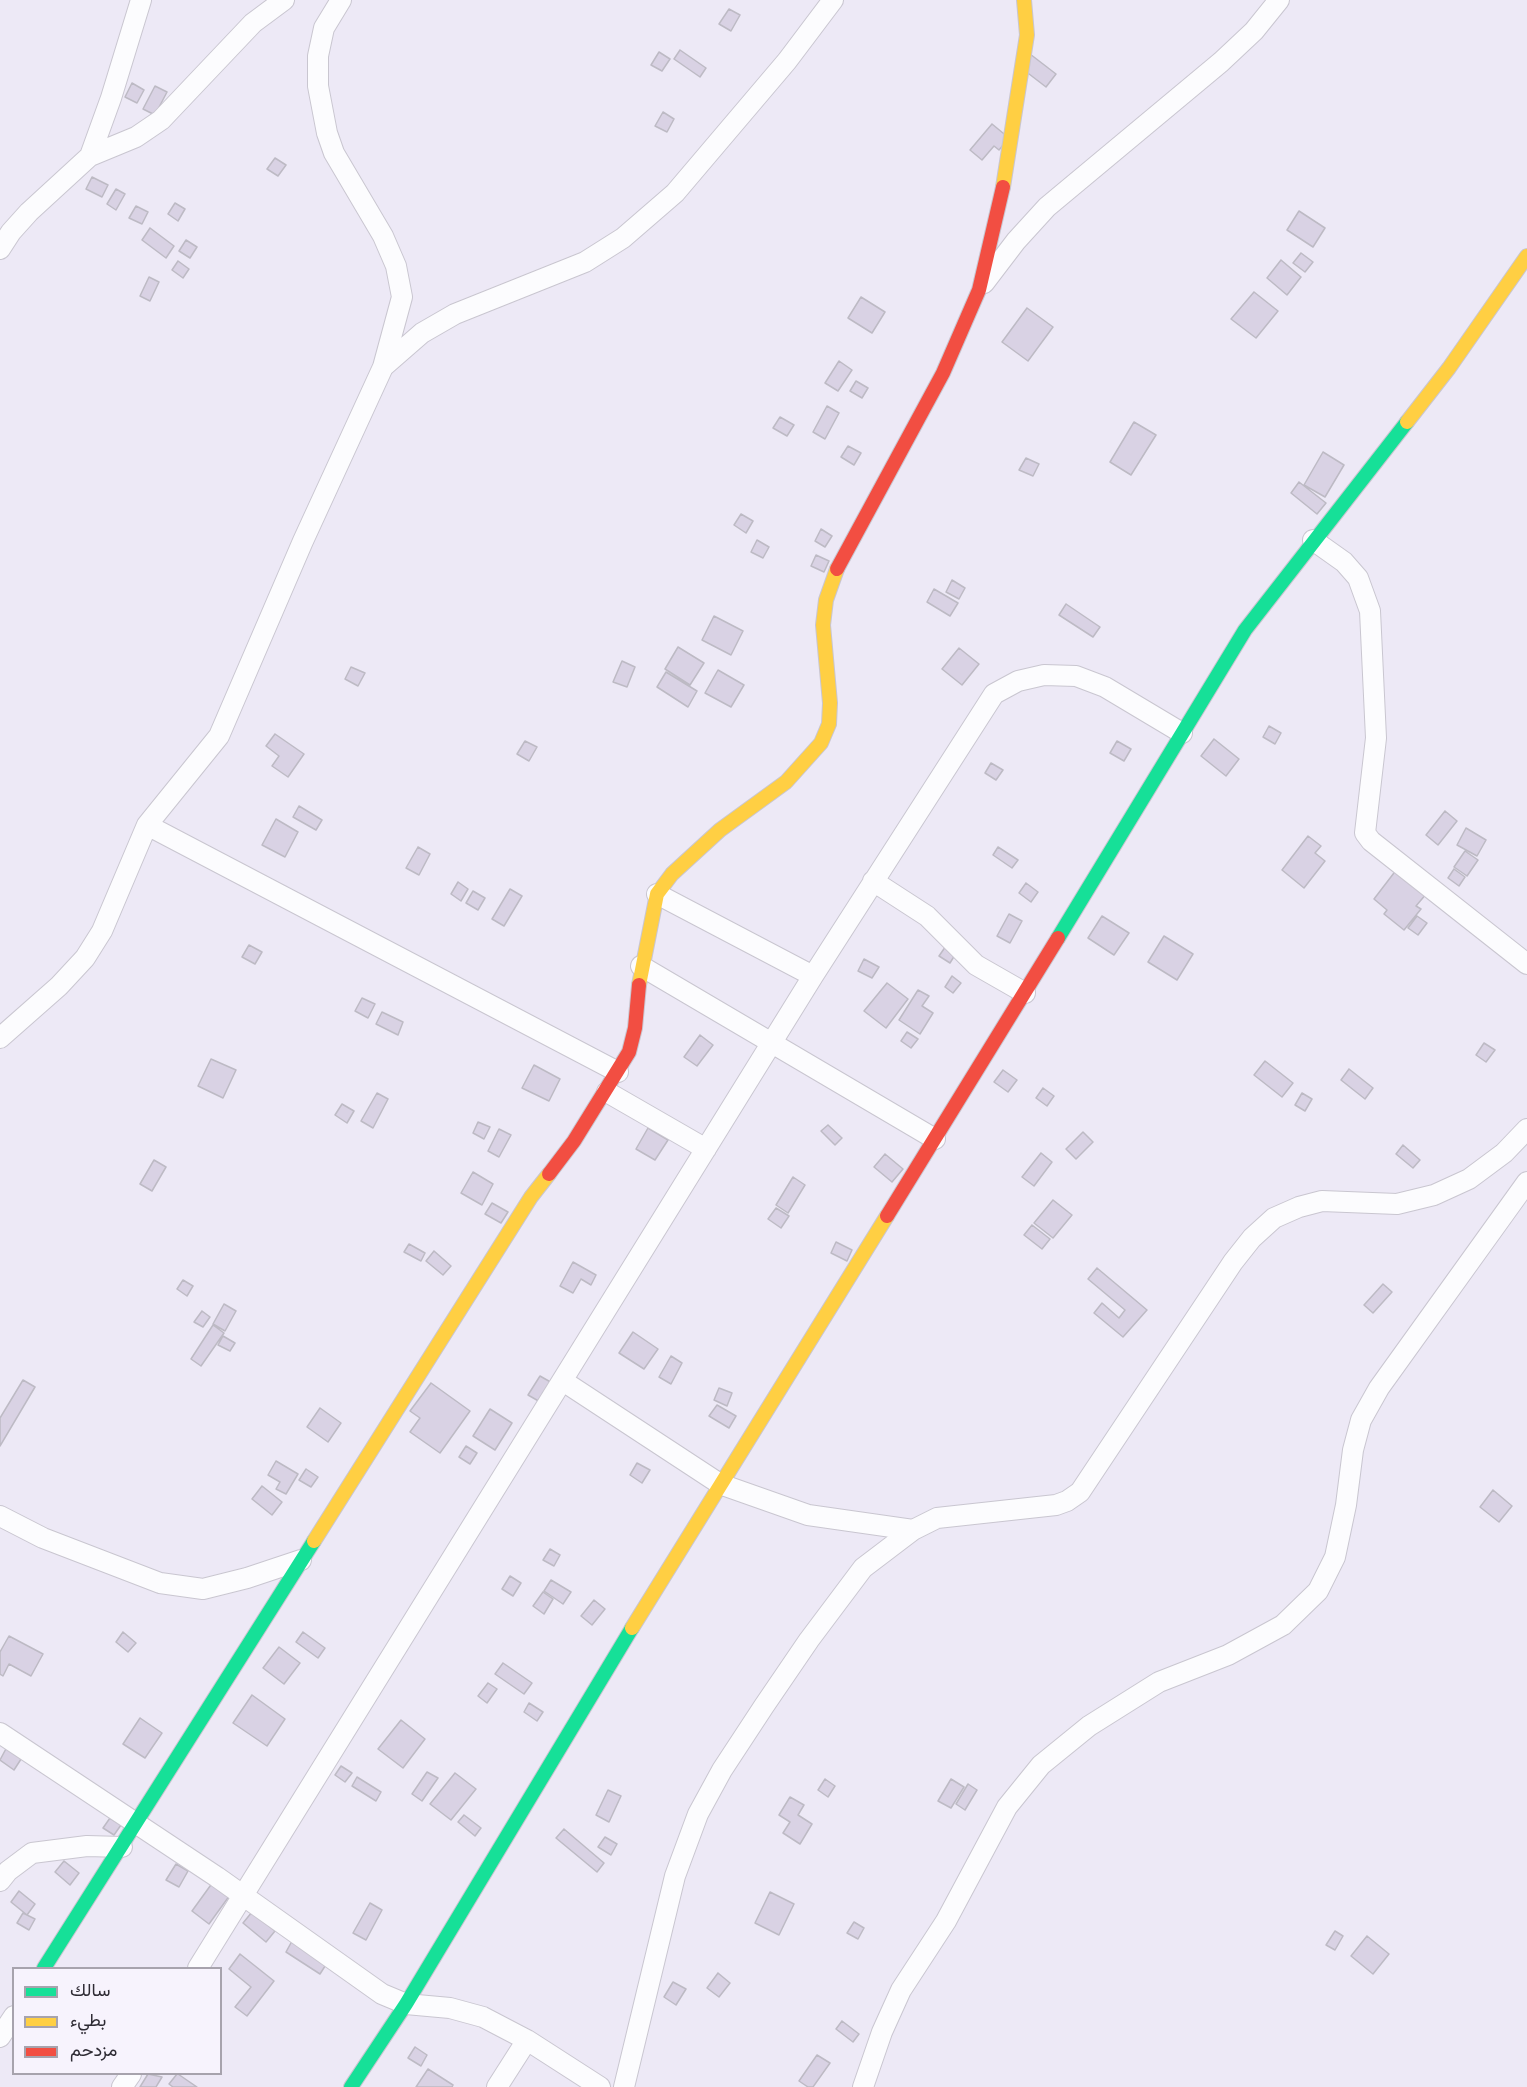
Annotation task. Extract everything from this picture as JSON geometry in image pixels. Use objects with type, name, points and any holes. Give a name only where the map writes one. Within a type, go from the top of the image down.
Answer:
[{"type":"street","points":[[90,156],[111,98],[141,0]]},
{"type":"street","points":[[0,249],[11,232],[29,212],[90,156],[136,136],[161,120],[253,23],[284,0]]},
{"type":"street","points":[[0,1038],[59,986],[85,958],[102,931],[147,825],[219,736],[303,542],[383,367],[402,297],[396,266],[383,236],[334,153],[327,133],[318,86],[318,56],[324,28],[341,0]]},
{"type":"street","points":[[383,367],[422,333],[455,314],[585,262],[623,238],[675,193],[787,60],[833,0]]},
{"type":"street","points":[[45,1967],[531,1197],[574,1141],[607,1092],[629,1052],[635,1028],[641,966],[657,894],[672,874],[720,830],[786,782],[821,743],[829,724],[830,703],[823,625],[826,600],[842,556],[943,373],[979,290],[1006,168],[1027,35],[1024,0]]},
{"type":"street","points":[[979,290],[1016,241],[1047,207],[1221,62],[1254,31],[1279,0]]},
{"type":"street","points":[[351,2087],[406,2004],[720,1484],[1025,993],[1245,630],[1449,368],[1527,256]]},
{"type":"street","points":[[1313,540],[1344,562],[1358,578],[1370,611],[1376,738],[1365,833],[1371,841],[1527,964]]},
{"type":"street","points":[[199,1967],[813,976],[994,694],[1018,681],[1044,675],[1076,676],[1105,687],[1182,733]]},
{"type":"street","points":[[147,825],[618,1072]]},
{"type":"street","points":[[873,881],[927,916],[976,965],[1025,993]]},
{"type":"street","points":[[657,894],[813,976]]},
{"type":"street","points":[[641,966],[935,1139]]},
{"type":"street","points":[[607,1092],[706,1149]]},
{"type":"street","points":[[624,2087],[675,1876],[698,1814],[722,1770],[822,1622],[863,1568],[913,1530],[937,1518],[1056,1505],[1080,1492],[1233,1262],[1252,1238],[1274,1218],[1299,1206],[1322,1201],[1396,1204],[1434,1195],[1469,1179],[1504,1153],[1527,1129]]},
{"type":"street","points":[[863,2087],[882,2032],[901,1990],[946,1921],[1007,1807],[1041,1765],[1089,1726],[1159,1682],[1228,1655],[1283,1625],[1318,1591],[1335,1557],[1346,1505],[1353,1450],[1361,1420],[1379,1388],[1527,1182]]},
{"type":"street","points":[[563,1381],[720,1484],[808,1515],[913,1530]]},
{"type":"street","points":[[0,1516],[43,1539],[160,1583],[203,1589],[248,1578],[301,1560]]},
{"type":"street","points":[[0,1733],[244,1895],[382,1994],[406,2004],[467,2011],[527,2040],[600,2087]]},
{"type":"street","points":[[0,1881],[8,1871],[32,1853],[87,1846],[122,1847]]},
{"type":"street","points":[[0,2037],[12,2019]]},
{"type":"street","points":[[497,2087],[527,2040]]},
{"type":"building","points":[[729,9],[740,15],[731,31],[719,24]]},
{"type":"building","points":[[680,50],[706,68],[700,77],[674,59]]},
{"type":"building","points":[[659,52],[670,59],[662,71],[651,65]]},
{"type":"building","points":[[1030,54],[1056,74],[1046,87],[1020,67]]},
{"type":"building","points":[[132,83],[144,90],[137,103],[125,97]]},
{"type":"building","points":[[155,86],[167,92],[155,115],[143,109]]},
{"type":"building","points":[[663,112],[674,119],[667,132],[655,126]]},
{"type":"building","points":[[992,124],[1009,138],[999,150],[994,146],[982,160],[970,150]]},
{"type":"building","points":[[275,158],[286,165],[278,176],[267,169]]},
{"type":"building","points":[[92,177],[108,185],[102,197],[86,189]]},
{"type":"building","points":[[116,189],[125,194],[116,210],[107,204]]},
{"type":"building","points":[[175,203],[185,209],[178,221],[168,214]]},
{"type":"building","points":[[136,206],[148,212],[142,224],[129,218]]},
{"type":"building","points":[[1299,211],[1325,228],[1313,247],[1287,230]]},
{"type":"building","points":[[150,228],[174,246],[166,258],[142,240]]},
{"type":"building","points":[[186,240],[197,247],[190,258],[179,251]]},
{"type":"building","points":[[1301,253],[1313,262],[1305,272],[1293,263]]},
{"type":"building","points":[[1281,260],[1301,277],[1287,295],[1267,278]]},
{"type":"building","points":[[178,261],[189,269],[183,278],[172,270]]},
{"type":"building","points":[[149,277],[159,282],[150,301],[140,296]]},
{"type":"building","points":[[1254,292],[1278,311],[1256,338],[1231,319]]},
{"type":"building","points":[[861,297],[885,312],[872,333],[848,318]]},
{"type":"building","points":[[1027,308],[1053,327],[1028,361],[1002,342]]},
{"type":"building","points":[[839,361],[852,370],[838,391],[825,383]]},
{"type":"building","points":[[856,381],[868,388],[862,398],[850,391]]},
{"type":"building","points":[[827,406],[839,413],[825,439],[813,432]]},
{"type":"building","points":[[780,417],[794,425],[787,436],[773,428]]},
{"type":"building","points":[[1134,422],[1156,435],[1131,475],[1110,462]]},
{"type":"building","points":[[848,446],[861,453],[854,465],[841,457]]},
{"type":"building","points":[[1323,452],[1344,465],[1325,497],[1304,485]]},
{"type":"building","points":[[1026,458],[1039,464],[1033,476],[1019,470]]},
{"type":"building","points":[[1299,482],[1326,503],[1317,514],[1291,493]]},
{"type":"building","points":[[741,514],[753,521],[746,533],[734,525]]},
{"type":"building","points":[[821,529],[832,536],[825,547],[815,541]]},
{"type":"building","points":[[757,540],[769,547],[763,558],[751,552]]},
{"type":"building","points":[[816,555],[829,561],[824,572],[811,566]]},
{"type":"building","points":[[952,580],[965,588],[959,599],[946,592]]},
{"type":"building","points":[[934,589],[958,603],[950,616],[927,602]]},
{"type":"building","points":[[1066,604],[1100,627],[1093,637],[1059,615]]},
{"type":"building","points":[[714,616],[743,631],[731,655],[702,640]]},
{"type":"building","points":[[678,647],[704,663],[690,685],[665,669]]},
{"type":"building","points":[[959,648],[979,664],[962,685],[942,669]]},
{"type":"building","points":[[622,661],[635,667],[627,687],[613,682]]},
{"type":"building","points":[[351,667],[365,673],[358,686],[345,679]]},
{"type":"building","points":[[718,670],[744,685],[731,707],[705,693]]},
{"type":"building","points":[[666,672],[697,691],[688,707],[657,687]]},
{"type":"building","points":[[1269,726],[1281,733],[1275,744],[1263,737]]},
{"type":"building","points":[[275,734],[304,754],[288,777],[272,766],[279,756],[266,746]]},
{"type":"building","points":[[1214,739],[1239,759],[1226,776],[1201,756]]},
{"type":"building","points":[[525,741],[537,747],[529,761],[517,754]]},
{"type":"building","points":[[1117,741],[1131,749],[1124,761],[1110,753]]},
{"type":"building","points":[[991,763],[1003,770],[996,780],[985,773]]},
{"type":"building","points":[[299,806],[322,820],[316,830],[293,817]]},
{"type":"building","points":[[1445,811],[1457,821],[1438,845],[1426,835]]},
{"type":"building","points":[[276,819],[298,832],[285,857],[262,845]]},
{"type":"building","points":[[1466,828],[1486,840],[1477,856],[1457,845]]},
{"type":"building","points":[[1308,836],[1321,846],[1315,853],[1325,861],[1304,888],[1282,870]]},
{"type":"building","points":[[418,847],[430,854],[419,875],[406,868]]},
{"type":"building","points":[[998,847],[1018,860],[1012,868],[993,855]]},
{"type":"building","points":[[1465,851],[1478,860],[1467,876],[1454,867]]},
{"type":"building","points":[[1397,869],[1427,893],[1416,906],[1421,909],[1404,930],[1384,914],[1387,910],[1374,899]]},
{"type":"building","points":[[1454,869],[1465,877],[1459,886],[1448,878]]},
{"type":"building","points":[[458,882],[468,889],[461,901],[451,894]]},
{"type":"building","points":[[1026,883],[1038,892],[1031,902],[1019,893]]},
{"type":"building","points":[[510,889],[522,896],[504,926],[492,919]]},
{"type":"building","points":[[473,891],[485,898],[478,910],[466,903]]},
{"type":"building","points":[[1009,914],[1022,921],[1010,943],[997,936]]},
{"type":"building","points":[[1102,916],[1129,933],[1114,955],[1088,938]]},
{"type":"building","points":[[1417,916],[1427,923],[1418,935],[1408,928]]},
{"type":"building","points":[[1164,936],[1193,954],[1177,980],[1148,962]]},
{"type":"building","points":[[948,943],[958,950],[950,963],[939,956]]},
{"type":"building","points":[[249,945],[262,952],[255,964],[242,957]]},
{"type":"building","points":[[864,959],[879,967],[872,978],[858,971]]},
{"type":"building","points":[[952,976],[961,983],[953,993],[945,987]]},
{"type":"building","points":[[887,983],[908,999],[886,1028],[864,1011]]},
{"type":"building","points":[[918,990],[929,996],[922,1006],[933,1013],[920,1034],[899,1020]]},
{"type":"building","points":[[362,998],[375,1004],[368,1018],[355,1011]]},
{"type":"building","points":[[382,1012],[403,1022],[398,1035],[376,1024]]},
{"type":"building","points":[[907,1032],[918,1039],[911,1048],[901,1041]]},
{"type":"building","points":[[700,1035],[713,1045],[697,1066],[684,1057]]},
{"type":"building","points":[[1484,1043],[1495,1050],[1486,1062],[1476,1055]]},
{"type":"building","points":[[211,1059],[236,1070],[223,1098],[198,1086]]},
{"type":"building","points":[[1265,1061],[1293,1083],[1282,1097],[1254,1075]]},
{"type":"building","points":[[534,1065],[560,1079],[549,1101],[522,1088]]},
{"type":"building","points":[[1349,1069],[1373,1088],[1365,1099],[1341,1080]]},
{"type":"building","points":[[1003,1070],[1017,1080],[1008,1092],[994,1082]]},
{"type":"building","points":[[1043,1088],[1054,1096],[1047,1106],[1036,1098]]},
{"type":"building","points":[[377,1093],[388,1099],[373,1128],[361,1121]]},
{"type":"building","points":[[1302,1093],[1312,1099],[1305,1111],[1295,1105]]},
{"type":"building","points":[[342,1104],[354,1111],[347,1123],[335,1115]]},
{"type":"building","points":[[478,1122],[490,1127],[484,1139],[473,1133]]},
{"type":"building","points":[[828,1125],[842,1138],[835,1145],[821,1131]]},
{"type":"building","points":[[648,1128],[668,1140],[655,1160],[636,1149]]},
{"type":"building","points":[[499,1129],[511,1135],[499,1157],[488,1151]]},
{"type":"building","points":[[1083,1132],[1093,1142],[1076,1159],[1066,1149]]},
{"type":"building","points":[[1403,1145],[1420,1160],[1413,1168],[1396,1154]]},
{"type":"building","points":[[1041,1153],[1052,1162],[1034,1186],[1022,1177]]},
{"type":"building","points":[[885,1154],[903,1169],[892,1182],[874,1167]]},
{"type":"building","points":[[154,1160],[166,1167],[152,1191],[140,1184]]},
{"type":"building","points":[[473,1172],[493,1184],[482,1205],[461,1193]]},
{"type":"building","points":[[793,1177],[805,1185],[788,1213],[776,1205]]},
{"type":"building","points":[[1053,1200],[1072,1215],[1053,1238],[1034,1223]]},
{"type":"building","points":[[492,1203],[508,1212],[501,1223],[485,1214]]},
{"type":"building","points":[[776,1208],[789,1216],[781,1228],[768,1219]]},
{"type":"building","points":[[1032,1225],[1050,1239],[1042,1249],[1024,1235]]},
{"type":"building","points":[[836,1242],[852,1250],[847,1261],[831,1253]]},
{"type":"building","points":[[409,1244],[425,1253],[421,1261],[404,1252]]},
{"type":"building","points":[[434,1251],[451,1266],[443,1275],[426,1261]]},
{"type":"building","points":[[573,1262],[596,1275],[591,1285],[581,1279],[573,1293],[560,1286]]},
{"type":"building","points":[[1097,1268],[1147,1310],[1123,1337],[1094,1313],[1102,1303],[1119,1318],[1125,1310],[1088,1279]]},
{"type":"building","points":[[183,1280],[193,1286],[187,1296],[177,1289]]},
{"type":"building","points":[[1383,1284],[1392,1292],[1373,1313],[1364,1305]]},
{"type":"building","points":[[224,1304],[236,1311],[225,1331],[213,1324]]},
{"type":"building","points":[[202,1311],[210,1317],[203,1327],[194,1322]]},
{"type":"building","points":[[213,1325],[224,1333],[201,1366],[191,1359]]},
{"type":"building","points":[[633,1332],[658,1349],[644,1369],[619,1353]]},
{"type":"building","points":[[223,1336],[235,1343],[230,1351],[218,1345]]},
{"type":"building","points":[[671,1356],[682,1363],[671,1384],[659,1377]]},
{"type":"building","points":[[540,1376],[554,1384],[542,1403],[528,1395]]},
{"type":"building","points":[[23,1380],[35,1387],[0,1446],[0,1418]]},
{"type":"building","points":[[431,1383],[470,1411],[440,1453],[410,1432],[420,1418],[410,1411]]},
{"type":"building","points":[[719,1388],[732,1393],[727,1406],[714,1400]]},
{"type":"building","points":[[717,1405],[736,1416],[729,1428],[709,1416]]},
{"type":"building","points":[[320,1408],[341,1423],[328,1442],[307,1427]]},
{"type":"building","points":[[490,1409],[512,1423],[495,1450],[473,1436]]},
{"type":"building","points":[[466,1446],[477,1453],[470,1464],[459,1457]]},
{"type":"building","points":[[276,1461],[298,1474],[286,1494],[276,1489],[280,1482],[268,1475]]},
{"type":"building","points":[[637,1463],[650,1470],[642,1483],[630,1475]]},
{"type":"building","points":[[306,1469],[318,1477],[311,1487],[299,1480]]},
{"type":"building","points":[[262,1486],[282,1502],[272,1515],[252,1499]]},
{"type":"building","points":[[1493,1490],[1512,1506],[1499,1522],[1480,1507]]},
{"type":"building","points":[[550,1549],[560,1555],[554,1566],[543,1560]]},
{"type":"building","points":[[510,1576],[521,1583],[513,1596],[502,1589]]},
{"type":"building","points":[[551,1580],[571,1592],[563,1604],[544,1591]]},
{"type":"building","points":[[543,1592],[553,1599],[544,1614],[533,1606]]},
{"type":"building","points":[[594,1600],[605,1609],[592,1625],[581,1616]]},
{"type":"building","points":[[123,1632],[136,1643],[128,1652],[116,1642]]},
{"type":"building","points":[[303,1632],[325,1648],[318,1658],[296,1642]]},
{"type":"building","points":[[9,1636],[43,1654],[31,1676],[9,1664],[3,1676],[0,1674],[0,1652]]},
{"type":"building","points":[[279,1647],[300,1663],[284,1684],[263,1668]]},
{"type":"building","points":[[503,1663],[532,1683],[524,1694],[495,1674]]},
{"type":"building","points":[[488,1683],[497,1689],[487,1703],[478,1696]]},
{"type":"building","points":[[252,1695],[285,1719],[267,1746],[233,1723]]},
{"type":"building","points":[[529,1703],[543,1712],[537,1721],[524,1712]]},
{"type":"building","points":[[140,1718],[162,1733],[145,1758],[123,1744]]},
{"type":"building","points":[[401,1720],[425,1739],[403,1768],[378,1749]]},
{"type":"building","points":[[8,1745],[23,1756],[14,1770],[0,1760]]},
{"type":"building","points":[[341,1766],[352,1773],[345,1782],[335,1775]]},
{"type":"building","points":[[427,1772],[438,1778],[422,1801],[412,1794]]},
{"type":"building","points":[[455,1773],[476,1789],[451,1820],[430,1804]]},
{"type":"building","points":[[357,1777],[381,1792],[376,1801],[352,1786]]},
{"type":"building","points":[[825,1779],[835,1786],[828,1797],[818,1790]]},
{"type":"building","points":[[951,1779],[964,1787],[951,1808],[938,1801]]},
{"type":"building","points":[[968,1784],[977,1790],[965,1810],[956,1804]]},
{"type":"building","points":[[608,1790],[621,1796],[609,1822],[596,1815]]},
{"type":"building","points":[[790,1797],[804,1805],[798,1815],[812,1824],[800,1844],[783,1833],[790,1822],[779,1815]]},
{"type":"building","points":[[464,1815],[481,1828],[475,1836],[458,1822]]},
{"type":"building","points":[[110,1818],[121,1825],[114,1835],[103,1828]]},
{"type":"building","points":[[564,1829],[604,1863],[597,1872],[556,1838]]},
{"type":"building","points":[[605,1837],[617,1844],[611,1855],[598,1847]]},
{"type":"building","points":[[64,1861],[79,1873],[70,1885],[55,1872]]},
{"type":"building","points":[[176,1864],[188,1871],[179,1887],[166,1880]]},
{"type":"building","points":[[213,1882],[230,1895],[209,1924],[192,1911]]},
{"type":"building","points":[[19,1891],[35,1904],[27,1915],[11,1902]]},
{"type":"building","points":[[770,1892],[794,1904],[779,1935],[755,1923]]},
{"type":"building","points":[[370,1903],[382,1910],[366,1940],[353,1933]]},
{"type":"building","points":[[252,1912],[275,1931],[266,1942],[243,1923]]},
{"type":"building","points":[[23,1913],[35,1919],[29,1930],[17,1923]]},
{"type":"building","points":[[854,1922],[864,1928],[858,1939],[847,1933]]},
{"type":"building","points":[[1335,1931],[1343,1936],[1335,1950],[1326,1945]]},
{"type":"building","points":[[1367,1936],[1389,1954],[1373,1974],[1351,1956]]},
{"type":"building","points":[[292,1941],[327,1963],[320,1974],[286,1952]]},
{"type":"building","points":[[240,1954],[274,1981],[247,2016],[235,2007],[251,1987],[229,1969]]},
{"type":"building","points":[[718,1973],[730,1983],[719,1997],[707,1988]]},
{"type":"building","points":[[673,1982],[686,1989],[676,2005],[664,1997]]},
{"type":"building","points":[[842,2021],[859,2034],[853,2042],[836,2029]]},
{"type":"building","points":[[415,2047],[427,2055],[421,2066],[408,2058]]},
{"type":"building","points":[[817,2055],[830,2063],[813,2087],[808,2087],[799,2081]]},
{"type":"building","points":[[428,2069],[453,2085],[452,2087],[416,2087]]},
{"type":"building","points":[[147,2075],[162,2077],[156,2087],[140,2087]]},
{"type":"building","points":[[176,2075],[179,2075],[197,2087],[173,2087],[169,2084]]},
{"type":"traffic: fast","points":[[1058,938],[1245,630],[1407,422]]},
{"type":"traffic: fast","points":[[45,1967],[314,1541]]},
{"type":"traffic: fast","points":[[351,2087],[406,2004],[632,1628]]},
{"type":"traffic: slow","points":[[1003,187],[1027,35],[1024,0]]},
{"type":"traffic: slow","points":[[1407,422],[1449,368],[1527,256]]},
{"type":"traffic: slow","points":[[639,985],[657,894],[672,874],[720,830],[786,782],[821,743],[829,724],[830,703],[823,625],[826,600],[837,569]]},
{"type":"traffic: slow","points":[[314,1541],[531,1197],[549,1174]]},
{"type":"traffic: slow","points":[[632,1628],[887,1216]]},
{"type":"traffic: jam","points":[[837,569],[943,373],[979,290],[1003,187]]},
{"type":"traffic: jam","points":[[887,1216],[1058,938]]},
{"type":"traffic: jam","points":[[549,1174],[574,1141],[629,1052],[635,1028],[639,985]]}]
